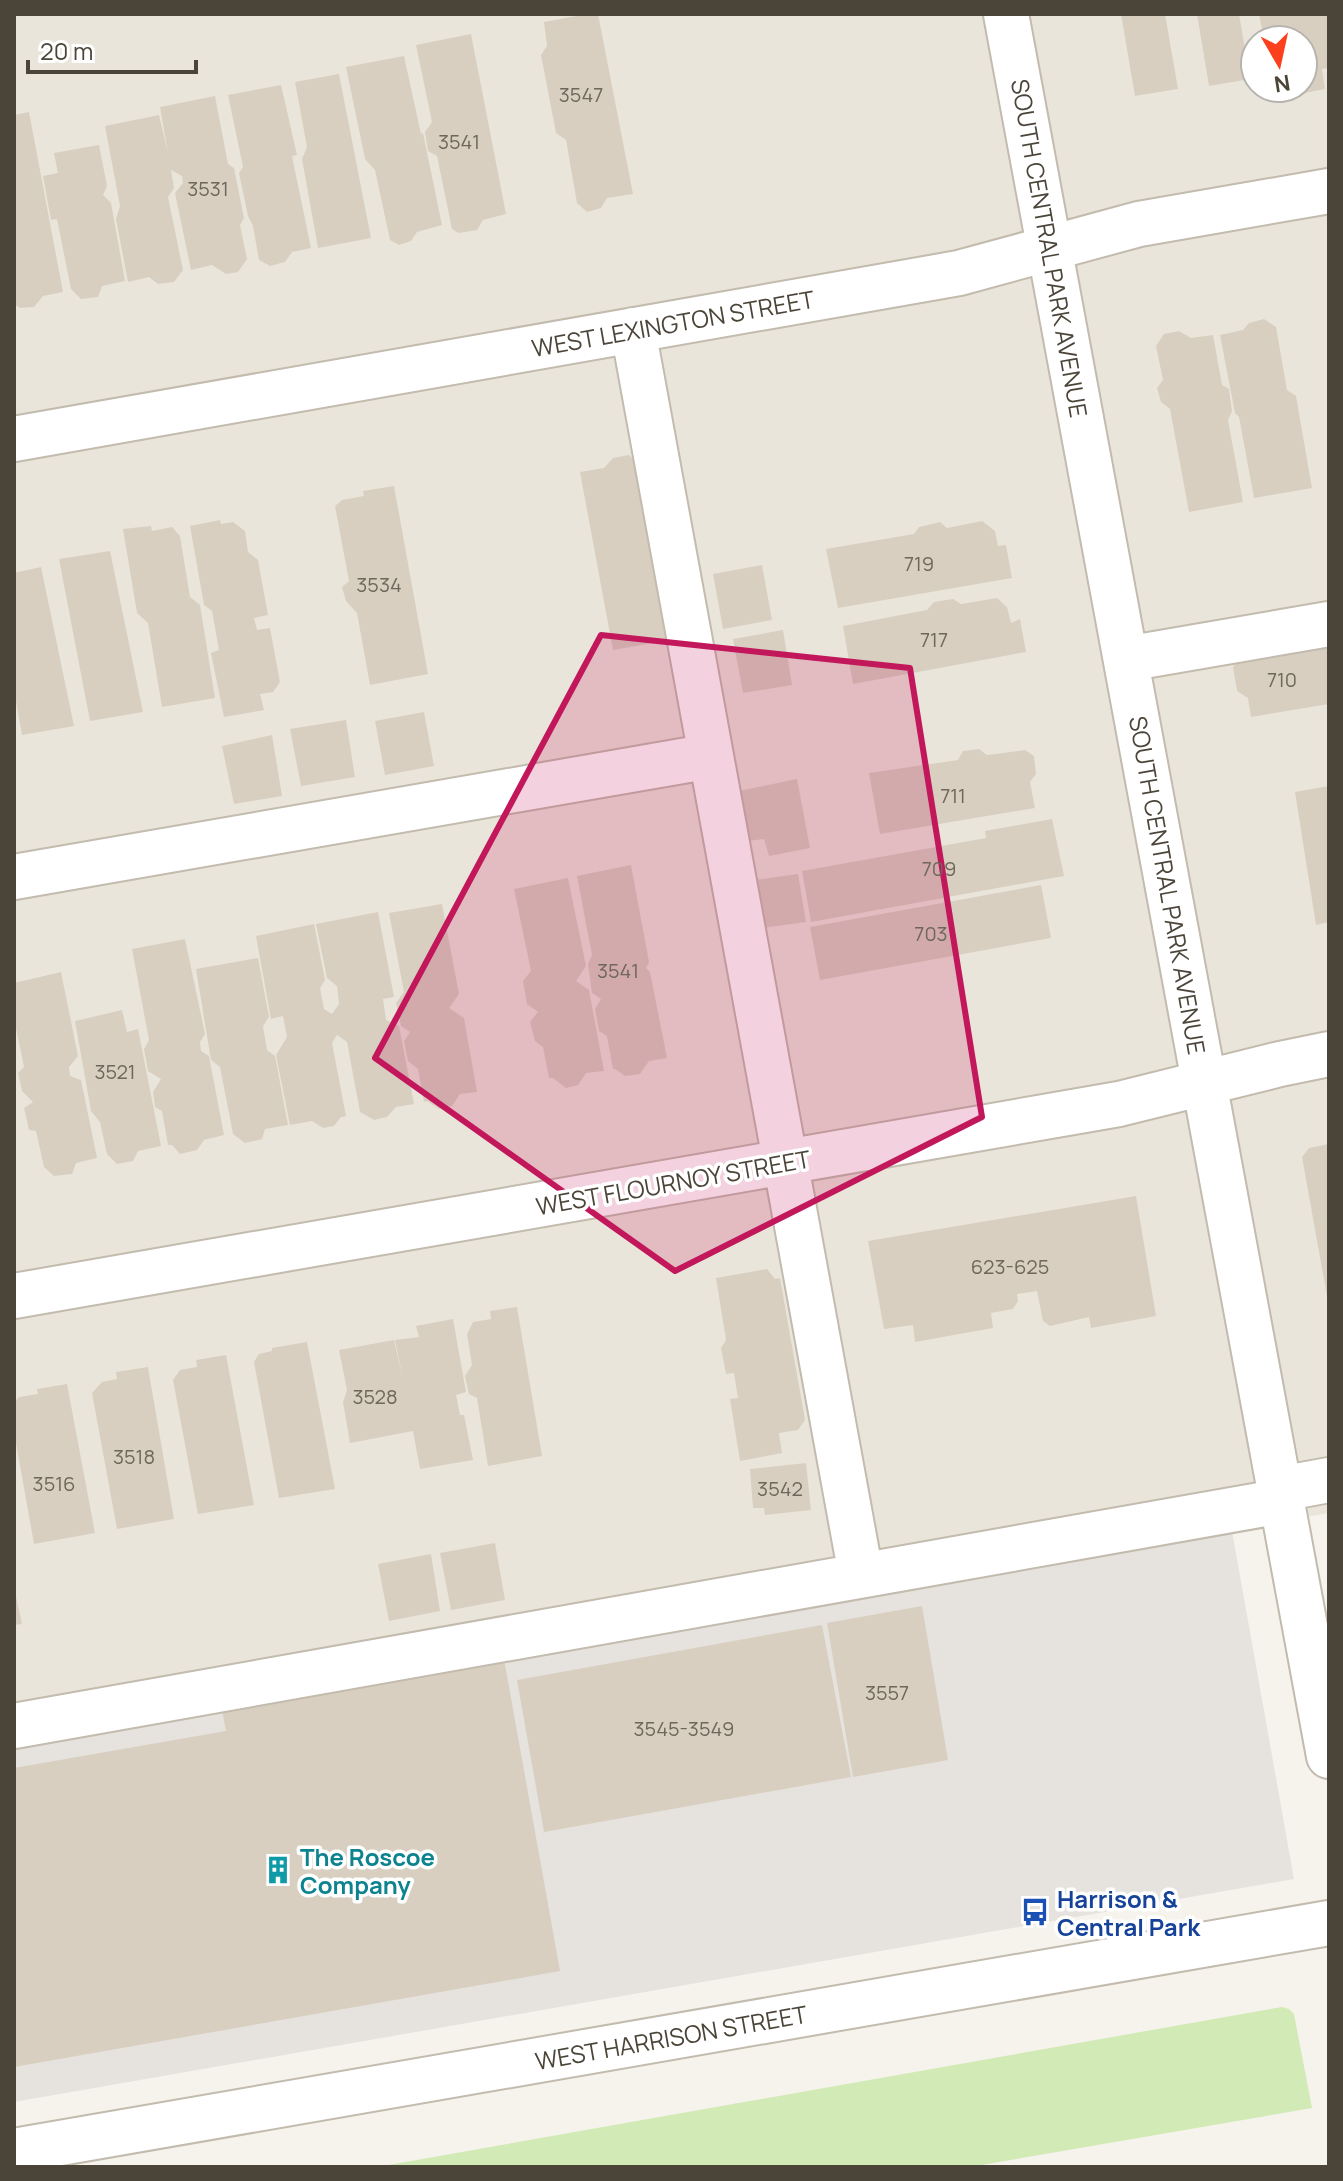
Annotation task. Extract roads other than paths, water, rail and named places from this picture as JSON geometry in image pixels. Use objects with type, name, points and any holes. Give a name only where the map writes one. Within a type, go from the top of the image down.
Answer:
[{"type":"street","name":"SOUTH CENTRAL PARK AVENUE","points":[[1006,14],[1329,1756]]},
{"type":"street","name":"WEST LEXINGTON STREET","points":[[14,439],[959,273],[1139,224],[1329,191]]},
{"type":"street","points":[[633,330],[861,1575]]},
{"type":"street","points":[[1126,659],[1329,624]]},
{"type":"street","points":[[14,877],[711,756]]},
{"type":"street","name":"WEST FLOURNOY STREET","points":[[14,1296],[1119,1104],[1329,1054]]},
{"type":"street","points":[[14,1726],[861,1575],[1281,1495],[1329,1480]]},
{"type":"street","name":"WEST HARRISON STREET","points":[[14,2151],[1329,1923]]},
{"type":"place","name":"The Roscoe Company","points":[[278,1870]]},
{"type":"place","name":"Harrison & Central Park","points":[[1035,1912]]}]
